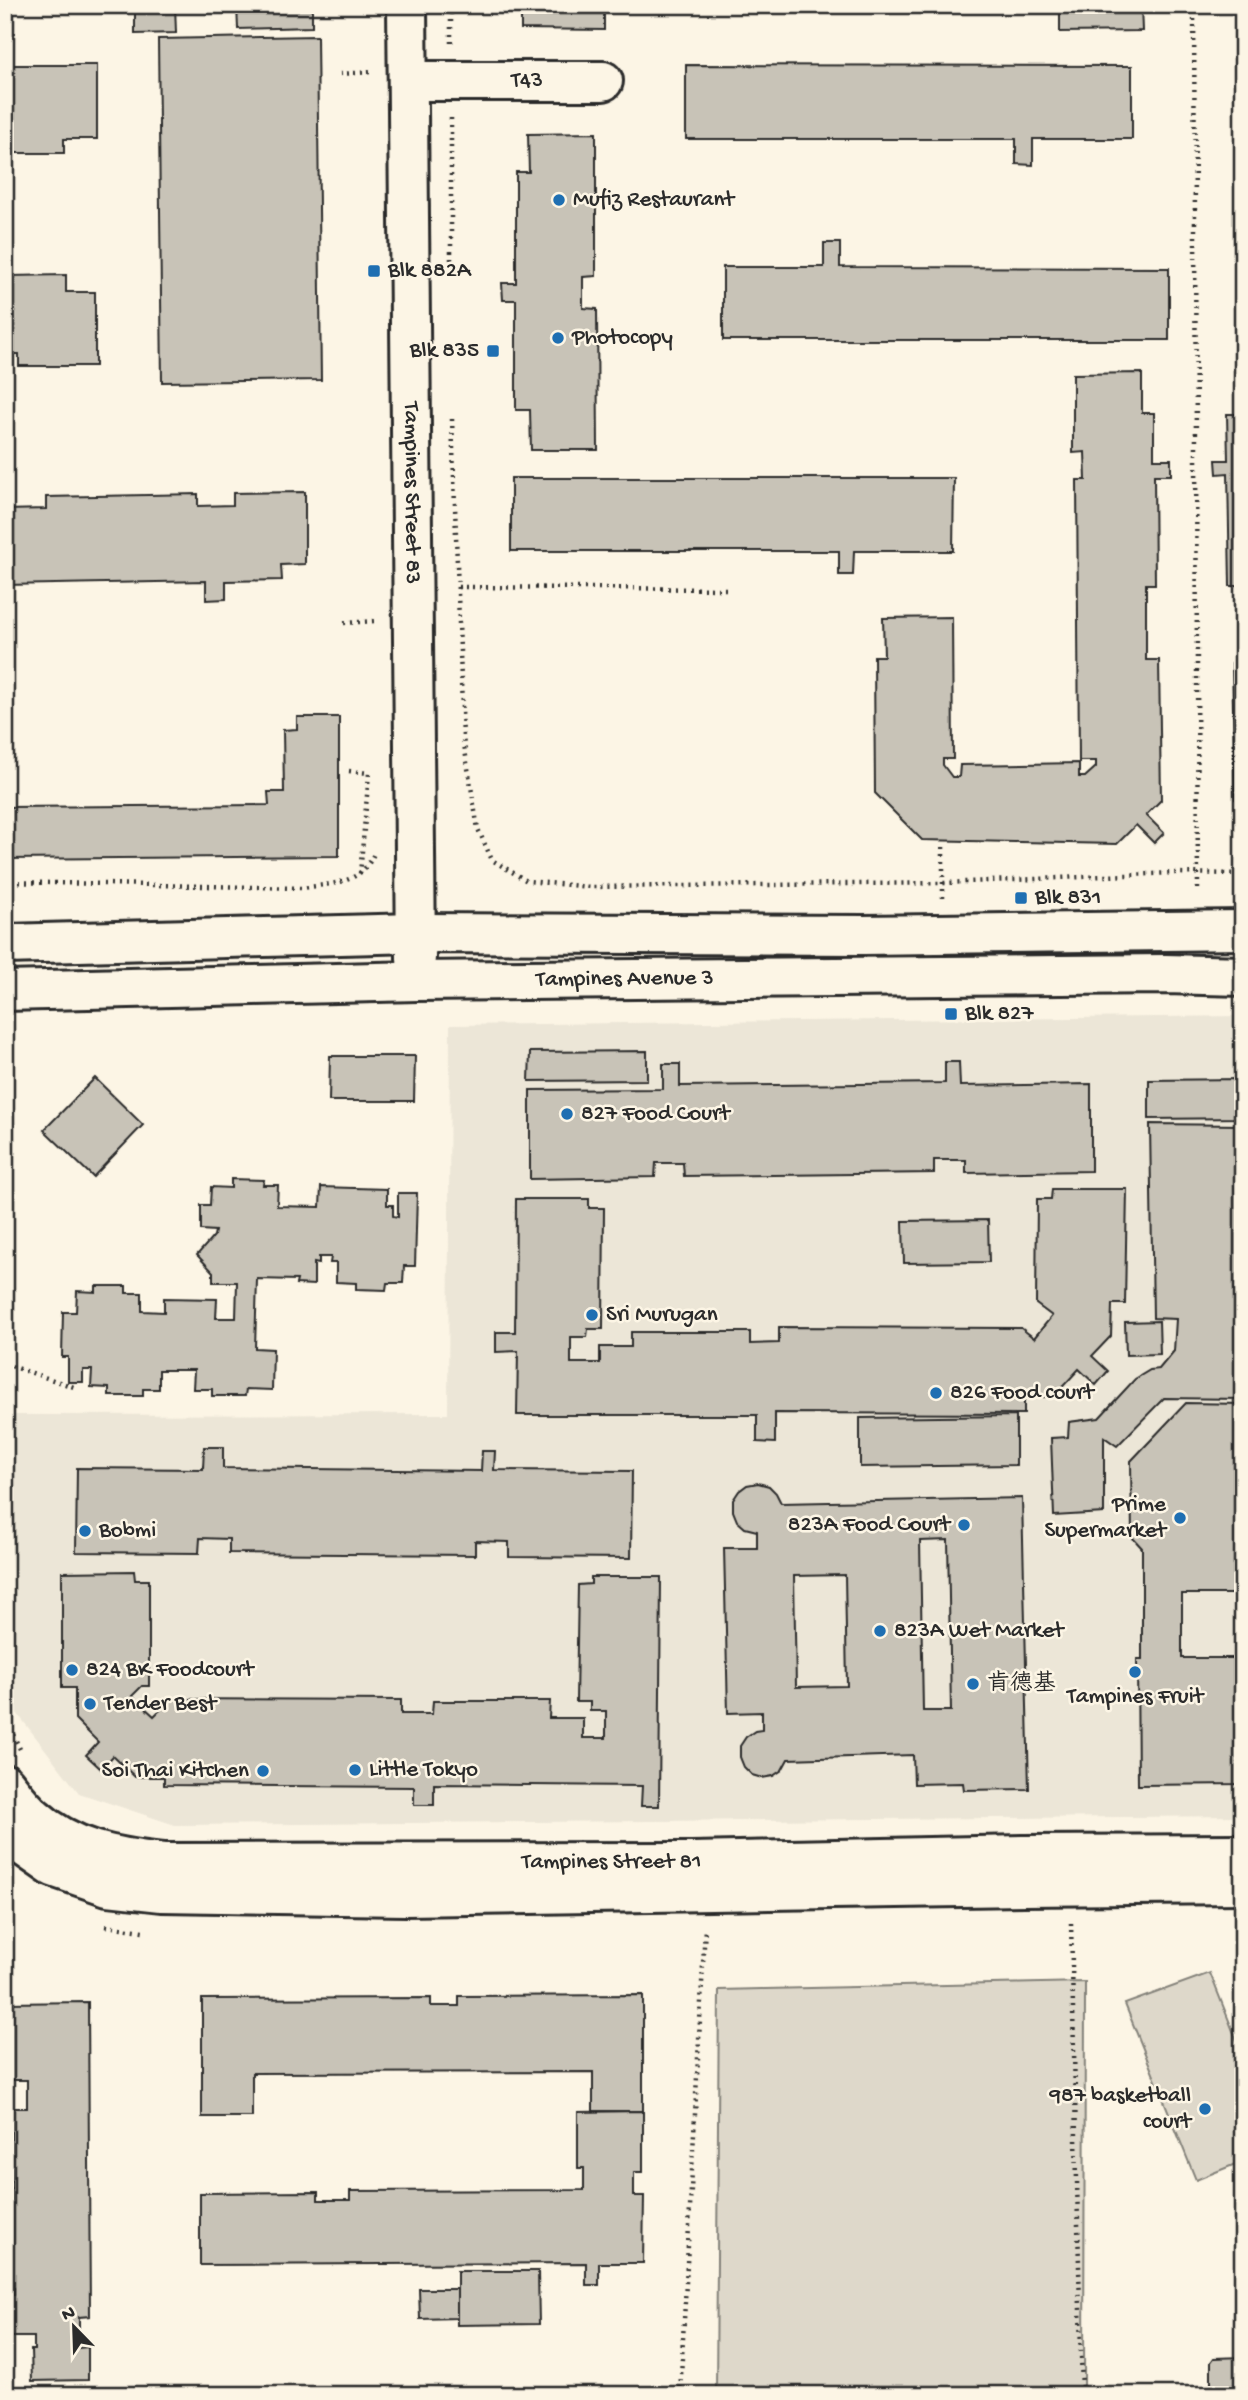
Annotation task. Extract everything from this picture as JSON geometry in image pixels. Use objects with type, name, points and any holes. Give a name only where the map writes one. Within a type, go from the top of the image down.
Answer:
[{"type":"street","name":"Tampines Street 83","points":[[407,5],[417,981]]},
{"type":"street","name":"T43","points":[[408,81],[603,81]]},
{"type":"street","name":"Tampines Avenue 3","points":[[5,944],[416,933],[864,935],[1243,930]]},
{"type":"street","name":"Tampines Avenue 3","points":[[5,991],[417,981],[1175,974],[1243,976]]},
{"type":"street","name":"Tampines Street 81","points":[[5,1784],[33,1817],[66,1841],[115,1857],[163,1863],[692,1862],[1023,1854],[1243,1854]]},
{"type":"street","name":"Tampines Street 81","points":[[5,1829],[13,1839],[52,1867],[108,1886],[162,1892],[405,1896],[1024,1885],[1243,1884]]},
{"type":"path","points":[[451,270],[452,5]]},
{"type":"path","points":[[1194,5],[1198,931]]},
{"type":"path","points":[[340,74],[366,72]]},
{"type":"path","points":[[452,406],[463,737],[478,828],[492,860],[527,881],[590,887],[944,883],[1198,873],[1243,874]]},
{"type":"path","points":[[458,587],[727,589]]},
{"type":"path","points":[[344,623],[379,621]]},
{"type":"path","points":[[349,772],[369,773],[360,875]]},
{"type":"path","points":[[943,847],[944,883]]},
{"type":"path","points":[[5,882],[303,888],[346,881],[360,875],[373,857]]},
{"type":"path","points":[[5,1364],[77,1388]]},
{"type":"path","points":[[1059,1923],[1070,1922],[1082,2395]]},
{"type":"path","points":[[680,2395],[705,1926]]},
{"type":"shaded area","points":[[1243,1016],[1243,1816],[175,1825],[79,1793],[17,1713],[6,1415],[448,1414],[450,1025]]},
{"type":"shaded area","name":"987 basketball court","points":[[1210,1973],[1243,2056],[1243,2161],[1196,2180],[1125,2004]]},
{"type":"shaded area","points":[[1085,1982],[1084,2395],[716,2395],[719,1990]]},
{"type":"building","points":[[135,5],[175,5],[176,33],[135,34]]},
{"type":"building","points":[[237,5],[312,5],[312,27],[238,29]]},
{"type":"building","points":[[521,5],[604,5],[604,30],[521,29]]},
{"type":"building","points":[[1060,5],[1141,5],[1142,31],[1060,32]]},
{"type":"building","points":[[317,36],[321,380],[162,382],[158,39]]},
{"type":"building","points":[[5,65],[97,65],[97,139],[64,139],[64,153],[5,153]]},
{"type":"building","points":[[686,65],[1132,66],[1132,139],[1033,139],[1033,165],[1016,164],[1016,139],[686,139]]},
{"type":"building","points":[[596,133],[596,276],[583,277],[583,308],[597,309],[598,450],[531,450],[530,410],[516,410],[516,300],[503,300],[502,283],[516,283],[516,172],[529,172],[528,134]]},
{"type":"building","points":[[824,243],[840,243],[840,267],[1169,268],[1169,340],[723,340],[723,267],[824,267]]},
{"type":"building","points":[[5,256],[9,256],[9,276],[66,275],[66,292],[95,292],[95,366],[19,366],[19,354],[5,354]]},
{"type":"building","points":[[1142,373],[1142,413],[1154,413],[1154,459],[1171,459],[1171,475],[1154,475],[1155,584],[1146,584],[1146,660],[1159,660],[1161,800],[1146,815],[1164,833],[1154,843],[1136,825],[1117,844],[922,840],[875,793],[874,656],[884,656],[883,618],[952,617],[953,759],[943,759],[943,765],[952,777],[959,777],[960,765],[1079,763],[1079,777],[1085,777],[1096,767],[1096,761],[1079,761],[1077,480],[1086,480],[1085,452],[1073,453],[1073,374]]},
{"type":"building","points":[[1237,376],[1243,376],[1243,806],[1235,799],[1232,663],[1242,663],[1240,586],[1230,586],[1228,473],[1217,474],[1216,460],[1228,460],[1227,414],[1237,414]]},
{"type":"building","points":[[511,478],[954,478],[953,551],[854,551],[853,575],[839,575],[839,551],[511,551]]},
{"type":"building","points":[[305,492],[305,564],[281,565],[282,580],[226,581],[226,599],[206,600],[206,581],[5,585],[5,510],[46,509],[46,497],[198,494],[198,506],[233,505],[233,493]]},
{"type":"building","points":[[297,717],[339,717],[339,856],[5,859],[5,807],[269,805],[268,792],[284,792],[283,730],[297,729]]},
{"type":"building","points":[[647,1051],[647,1080],[529,1081],[530,1052]]},
{"type":"building","points":[[330,1056],[415,1056],[414,1101],[329,1101]]},
{"type":"building","points":[[945,1062],[959,1062],[960,1086],[1091,1084],[1091,1171],[966,1173],[966,1160],[934,1160],[934,1173],[684,1176],[683,1163],[656,1163],[655,1177],[530,1179],[530,1090],[663,1089],[663,1064],[680,1064],[680,1086],[945,1083]]},
{"type":"building","points":[[95,1078],[143,1125],[93,1177],[44,1130]]},
{"type":"building","points":[[1243,1079],[1243,1118],[1149,1119],[1149,1080]]},
{"type":"building","points":[[1150,1124],[1243,1125],[1243,1399],[1164,1398],[1117,1446],[1104,1437],[1104,1513],[1054,1516],[1051,1438],[1068,1437],[1069,1422],[1099,1418],[1135,1379],[1150,1370],[1159,1369],[1174,1351],[1176,1319],[1153,1318]]},
{"type":"building","points":[[231,1179],[264,1180],[263,1185],[278,1185],[277,1206],[320,1207],[321,1187],[387,1189],[387,1205],[393,1205],[393,1216],[398,1217],[398,1193],[417,1193],[415,1266],[404,1266],[403,1283],[387,1283],[386,1290],[356,1289],[356,1283],[336,1282],[336,1263],[330,1263],[331,1257],[319,1257],[319,1264],[314,1263],[314,1285],[296,1284],[297,1280],[257,1279],[255,1348],[273,1349],[272,1390],[246,1389],[245,1396],[212,1396],[212,1389],[193,1389],[194,1370],[159,1370],[159,1389],[143,1389],[143,1396],[109,1396],[109,1388],[91,1387],[92,1370],[83,1370],[83,1382],[68,1382],[68,1357],[62,1357],[63,1312],[76,1312],[77,1291],[96,1292],[96,1286],[126,1286],[126,1293],[142,1293],[142,1311],[164,1312],[164,1298],[217,1299],[216,1318],[236,1318],[237,1282],[213,1282],[213,1272],[197,1255],[214,1236],[215,1231],[201,1230],[201,1205],[210,1205],[211,1187],[231,1188]]},
{"type":"building","points":[[1052,1189],[1127,1189],[1125,1304],[1112,1304],[1111,1336],[1092,1356],[1108,1371],[1096,1385],[1079,1369],[1053,1397],[1024,1397],[1024,1414],[775,1413],[775,1443],[757,1442],[757,1415],[517,1415],[518,1351],[496,1352],[496,1332],[515,1332],[516,1199],[589,1199],[589,1208],[604,1208],[603,1329],[588,1329],[587,1337],[571,1337],[571,1363],[600,1363],[600,1347],[631,1347],[631,1332],[750,1332],[750,1344],[779,1343],[779,1327],[1021,1328],[1034,1338],[1052,1316],[1036,1304],[1037,1199],[1051,1199]]},
{"type":"building","points":[[988,1220],[989,1262],[904,1263],[903,1221]]},
{"type":"building","points":[[1159,1321],[1160,1354],[1126,1355],[1125,1322]]},
{"type":"building","points":[[1186,1403],[1243,1404],[1243,1594],[1182,1594],[1182,1658],[1243,1658],[1243,1784],[1138,1785],[1137,1659],[1142,1659],[1142,1548],[1132,1537],[1131,1461]]},
{"type":"building","points":[[1016,1416],[1016,1465],[860,1467],[860,1418]]},
{"type":"building","points":[[204,1447],[223,1447],[223,1468],[481,1471],[482,1451],[495,1451],[494,1470],[632,1471],[631,1558],[509,1557],[509,1542],[475,1541],[475,1555],[229,1553],[229,1539],[200,1538],[199,1553],[76,1552],[77,1468],[203,1469]]},
{"type":"building","points":[[758,1483],[769,1486],[781,1503],[1022,1498],[1029,1789],[964,1790],[963,1783],[914,1784],[913,1755],[788,1759],[782,1770],[773,1776],[762,1778],[752,1775],[744,1767],[740,1746],[746,1737],[762,1730],[762,1712],[728,1713],[724,1548],[757,1548],[757,1531],[745,1528],[737,1521],[733,1511],[733,1500],[747,1485]],"holes":[[[948,1540],[951,1711],[923,1711],[920,1541]],[[845,1575],[847,1686],[796,1687],[794,1576]]]},
{"type":"building","points":[[134,1571],[135,1580],[149,1580],[149,1686],[142,1686],[132,1696],[154,1716],[164,1706],[164,1699],[401,1700],[401,1714],[432,1714],[433,1701],[550,1701],[549,1718],[583,1718],[583,1738],[606,1738],[606,1711],[590,1711],[590,1702],[576,1702],[578,1585],[591,1584],[591,1577],[661,1577],[659,1806],[641,1806],[642,1786],[434,1784],[434,1805],[414,1805],[414,1787],[164,1785],[164,1777],[135,1777],[113,1756],[101,1769],[86,1755],[98,1742],[75,1719],[75,1688],[62,1688],[62,1572]]},
{"type":"building","points":[[643,1995],[643,2111],[593,2111],[593,2072],[252,2073],[252,2117],[202,2117],[202,1999],[431,1998],[431,2006],[459,2006],[459,1996]]},
{"type":"building","points":[[88,2002],[90,2316],[79,2317],[79,2348],[88,2347],[88,2380],[32,2381],[31,2350],[34,2350],[34,2337],[6,2337],[6,2350],[11,2350],[11,2381],[5,2381],[5,2294],[14,2294],[14,2288],[5,2288],[5,2272],[12,2272],[11,2108],[27,2108],[27,2080],[5,2080],[5,2003]]},
{"type":"building","points":[[643,2111],[643,2172],[634,2172],[634,2196],[644,2196],[643,2263],[599,2263],[599,2285],[586,2285],[586,2263],[200,2265],[200,2193],[318,2192],[318,2200],[350,2200],[350,2191],[584,2190],[584,2168],[578,2168],[578,2112]]},
{"type":"building","points":[[457,2271],[538,2271],[539,2324],[457,2325]]},
{"type":"building","points":[[419,2289],[457,2289],[457,2318],[420,2319]]},
{"type":"building","points":[[1243,2357],[1243,2395],[1211,2395],[1211,2362],[1214,2358]]},
{"type":"building","points":[[574,2389],[632,2390],[632,2395],[574,2395]]},
{"type":"building","points":[[494,2390],[552,2390],[552,2395],[494,2395]]},
{"type":"place","name":"Mufiz Restaurant","points":[[559,200]]},
{"type":"place","name":"Blk 882A","points":[[374,271]]},
{"type":"place","name":"Photocopy","points":[[558,338]]},
{"type":"place","name":"Blk 835","points":[[493,351]]},
{"type":"place","name":"Blk 831","points":[[1021,898]]},
{"type":"place","name":"Blk 827","points":[[951,1014]]},
{"type":"place","name":"827 Food Court","points":[[567,1114]]},
{"type":"place","name":"Sri Murugan","points":[[592,1315]]},
{"type":"place","name":"826 Food court","points":[[936,1393]]},
{"type":"place","name":"Prime Supermarket","points":[[1180,1518]]},
{"type":"place","name":"823A Food Court","points":[[964,1525]]},
{"type":"place","name":"Bobmi","points":[[85,1531]]},
{"type":"place","name":"823A Wet Market","points":[[880,1631]]},
{"type":"place","name":"824 BK Foodcourt","points":[[72,1670]]},
{"type":"place","name":"Tampines Fruit","points":[[1135,1672]]},
{"type":"place","name":"肯德基","points":[[973,1684]]},
{"type":"place","name":"Tender Best","points":[[90,1704]]},
{"type":"place","name":"Little Tokyo","points":[[355,1770]]},
{"type":"place","name":"Soi Thai Kitchen","points":[[263,1771]]},
{"type":"place","name":"987 basketball court","points":[[1205,2109]]}]
